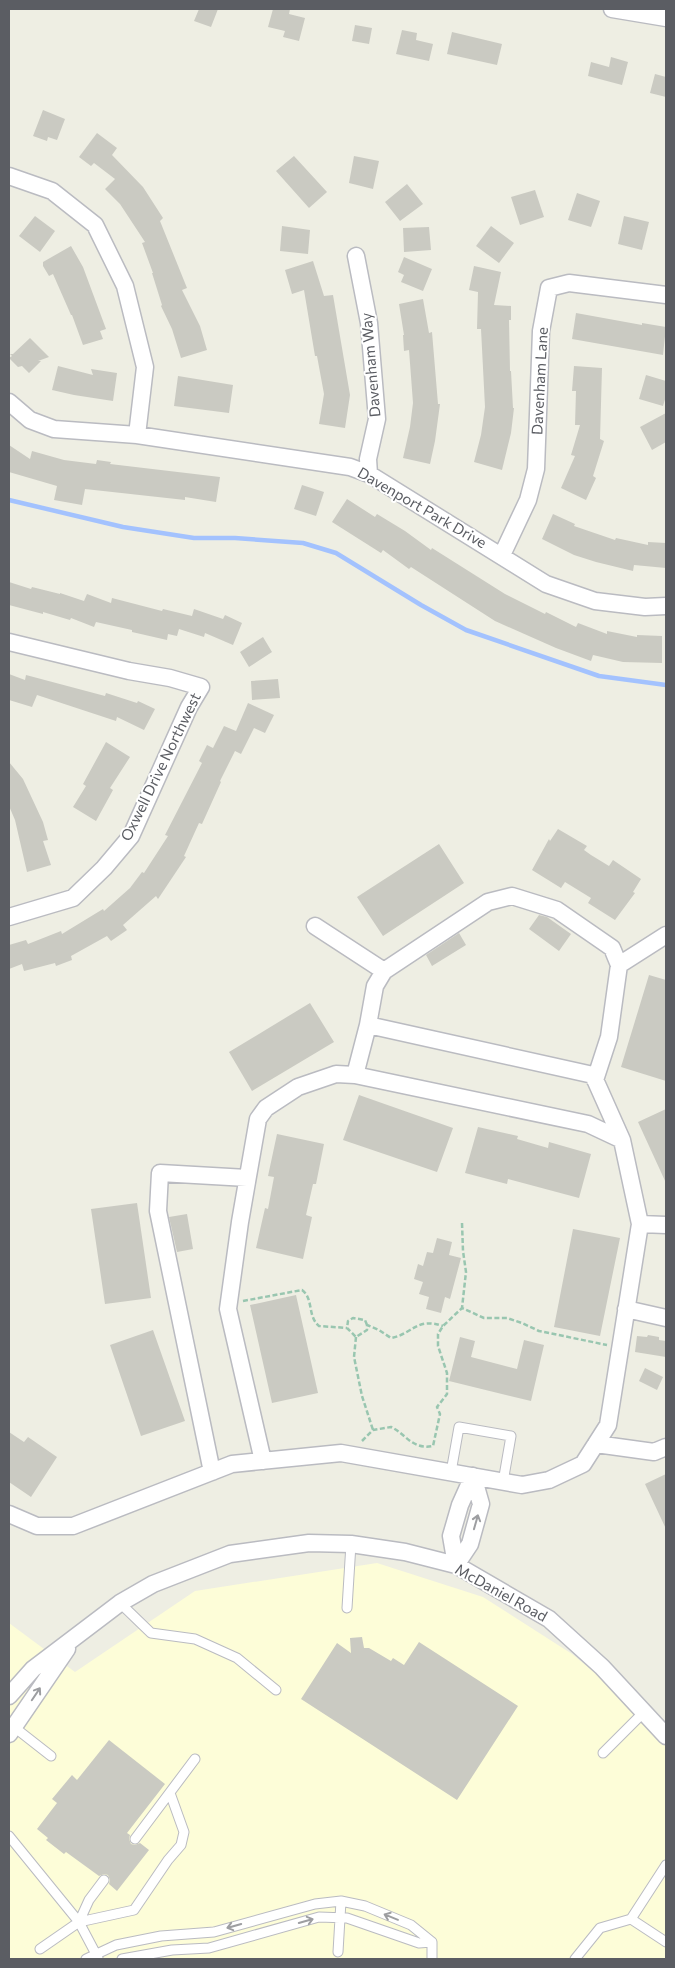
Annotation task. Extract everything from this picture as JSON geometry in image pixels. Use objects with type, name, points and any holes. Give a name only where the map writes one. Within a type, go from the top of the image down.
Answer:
[{"type":"street","points":[[612,9],[666,18]]},
{"type":"street","points":[[9,176],[52,192],[95,225],[125,286],[145,368],[137,435]]},
{"type":"street","name":"Davenham Way","points":[[356,256],[369,323],[377,419],[368,459],[369,474]]},
{"type":"street","name":"Davenham Lane","points":[[502,555],[528,500],[536,469],[541,331],[549,288],[569,282],[666,296]]},
{"type":"street","name":"Davenport Park Drive","points":[[9,402],[30,420],[54,429],[137,435],[350,467],[369,474],[546,584],[596,602],[646,607],[666,606]]},
{"type":"street","name":"Oxwell Drive Northwest","points":[[9,642],[129,671],[170,678],[201,687],[189,707],[131,836],[104,868],[73,898],[9,914]]},
{"type":"street","points":[[355,1075],[368,1025],[375,986],[384,971],[488,902],[512,896],[557,910],[612,948],[619,965],[609,1037],[595,1080]]},
{"type":"street","points":[[315,926],[384,971]]},
{"type":"street","points":[[619,965],[666,935]]},
{"type":"street","points":[[9,1514],[37,1526],[73,1526],[232,1464],[341,1453],[522,1485],[549,1480],[584,1464],[608,1425],[640,1224],[622,1140],[593,1075],[368,1025]]},
{"type":"street","points":[[264,1461],[228,1304],[258,1119],[266,1108],[298,1087],[336,1074],[355,1075],[588,1124],[622,1140]]},
{"type":"street","points":[[212,1472],[158,1211],[160,1173],[247,1178]]},
{"type":"street","points":[[640,1224],[666,1225]]},
{"type":"street","points":[[626,1309],[666,1318]]},
{"type":"street","points":[[596,1444],[654,1452],[666,1447]]},
{"type":"street","points":[[456,1566],[470,1544],[482,1504],[473,1476]]},
{"type":"street","name":"McDaniel Road","points":[[9,1696],[33,1669],[120,1603],[154,1584],[230,1554],[309,1543],[351,1544],[405,1552],[456,1566],[549,1618],[602,1667],[666,1736]]},
{"type":"street","name":"McDaniel Road","points":[[11,1731],[73,1639]]},
{"type":"lane","points":[[451,1472],[459,1427],[511,1436],[503,1482]]},
{"type":"lane","points":[[347,1608],[351,1544]]},
{"type":"lane","points":[[120,1603],[151,1633],[195,1639],[237,1658],[276,1690]]},
{"type":"lane","points":[[603,1753],[644,1713]]},
{"type":"lane","points":[[11,1731],[51,1756]]},
{"type":"lane","points":[[135,1839],[195,1759]]},
{"type":"lane","points":[[40,1949],[79,1922],[134,1910],[168,1860],[181,1845],[184,1832],[170,1794]]},
{"type":"lane","points":[[9,1836],[79,1922],[97,1957]]},
{"type":"lane","points":[[575,1959],[600,1928],[631,1918],[666,1865]]},
{"type":"lane","points":[[79,1922],[89,1900],[104,1880]]},
{"type":"lane","points":[[338,1952],[342,1901]]},
{"type":"lane","points":[[86,1959],[97,1957],[116,1944],[162,1936],[208,1933],[315,1904],[342,1901],[365,1906],[411,1925],[432,1942]]},
{"type":"lane","points":[[122,1959],[172,1950],[209,1948],[319,1917],[348,1918],[419,1943],[432,1942]]},
{"type":"lane","points":[[631,1918],[666,1940]]},
{"type":"lane","points":[[208,1933],[209,1948]]},
{"type":"lane","points":[[432,1942],[432,1959]]},
{"type":"path","points":[[361,1444],[362,1439],[373,1430],[391,1427],[396,1429],[408,1441],[429,1447],[434,1444],[440,1414],[438,1407],[447,1394],[447,1373],[437,1340],[442,1326],[462,1308],[466,1272],[462,1223]]},
{"type":"path","points":[[228,1304],[302,1290],[308,1296],[310,1313],[315,1323],[325,1328],[347,1328],[356,1337]]},
{"type":"path","points":[[462,1308],[484,1318],[507,1318],[514,1320],[539,1332],[620,1347]]},
{"type":"path","points":[[347,1328],[348,1322],[353,1318],[365,1320],[367,1330],[356,1337]]},
{"type":"path","points":[[367,1325],[391,1338],[400,1336],[424,1323],[442,1326]]},
{"type":"path","points":[[356,1337],[354,1357],[362,1396],[373,1430]]},
{"type":"shaded area","points":[[377,1563],[483,1597],[572,1654],[666,1731],[666,1959],[9,1959],[9,1623],[75,1672],[195,1591]]},
{"type":"building","points":[[199,9],[218,9],[211,27],[194,21]]},
{"type":"building","points":[[273,9],[290,9],[289,14],[305,18],[299,41],[283,37],[285,31],[268,27]]},
{"type":"building","points":[[355,25],[372,28],[369,44],[352,41]]},
{"type":"building","points":[[402,30],[417,33],[416,40],[433,44],[429,61],[396,54]]},
{"type":"building","points":[[452,32],[502,44],[497,65],[447,54]]},
{"type":"building","points":[[611,57],[628,62],[622,85],[588,76],[591,62],[609,67]]},
{"type":"building","points":[[655,74],[666,77],[666,97],[650,93]]},
{"type":"building","points":[[43,110],[65,119],[57,140],[48,137],[47,141],[33,136]]},
{"type":"building","points":[[97,133],[117,148],[112,155],[143,187],[163,218],[160,221],[187,288],[182,290],[200,326],[207,350],[181,358],[172,329],[161,306],[153,273],[142,243],[145,242],[120,204],[105,189],[115,179],[94,163],[91,166],[79,157]]},
{"type":"building","points":[[294,156],[327,192],[309,208],[276,171]]},
{"type":"building","points":[[354,156],[379,161],[373,189],[349,183]]},
{"type":"building","points":[[407,184],[423,204],[400,221],[385,202]]},
{"type":"building","points":[[535,190],[544,217],[520,225],[511,197]]},
{"type":"building","points":[[577,193],[600,201],[591,227],[568,220]]},
{"type":"building","points":[[35,216],[55,231],[40,252],[19,236]]},
{"type":"building","points":[[624,216],[649,222],[642,250],[618,244]]},
{"type":"building","points":[[282,226],[310,230],[308,254],[280,251]]},
{"type":"building","points":[[491,226],[514,243],[499,263],[476,246]]},
{"type":"building","points":[[429,227],[431,250],[404,252],[403,228]]},
{"type":"building","points":[[71,246],[83,267],[106,329],[100,331],[103,339],[83,345],[72,315],[53,274],[49,276],[43,266],[43,262]]},
{"type":"building","points":[[404,257],[432,269],[423,291],[401,282],[404,275],[398,272]]},
{"type":"building","points":[[313,261],[324,296],[333,295],[350,395],[345,428],[319,424],[324,394],[317,356],[315,356],[304,290],[292,294],[285,270]]},
{"type":"building","points":[[474,266],[501,272],[494,305],[511,306],[511,320],[509,320],[510,371],[514,408],[511,433],[502,470],[474,462],[481,435],[485,407],[481,329],[477,329],[478,292],[469,290]]},
{"type":"building","points":[[423,299],[429,333],[432,332],[438,404],[440,404],[430,464],[403,458],[413,403],[409,350],[404,351],[404,335],[399,304]]},
{"type":"building","points":[[576,313],[642,325],[642,323],[666,327],[663,355],[572,339]]},
{"type":"building","points":[[30,338],[49,357],[38,361],[41,361],[29,373],[22,366],[18,367],[9,358],[12,356],[10,354],[13,354]]},
{"type":"building","points":[[58,366],[93,375],[91,369],[117,373],[113,401],[52,390]]},
{"type":"building","points":[[574,366],[602,368],[600,439],[604,441],[593,476],[596,478],[586,500],[561,488],[575,456],[571,455],[580,425],[575,425],[576,391],[572,391]]},
{"type":"building","points":[[646,375],[666,381],[666,396],[663,406],[639,399]]},
{"type":"building","points":[[178,376],[233,385],[229,413],[174,406]]},
{"type":"building","points":[[666,413],[666,442],[652,450],[640,427]]},
{"type":"building","points":[[9,445],[30,459],[32,451],[64,460],[96,464],[97,460],[111,462],[110,464],[220,477],[216,502],[185,497],[185,500],[85,489],[82,505],[54,500],[57,486],[9,472]]},
{"type":"building","points":[[302,485],[324,492],[316,516],[294,509]]},
{"type":"building","points":[[347,499],[375,517],[377,514],[431,550],[432,548],[505,594],[545,614],[546,612],[576,627],[578,623],[607,634],[607,631],[637,637],[637,635],[662,636],[662,663],[623,662],[593,655],[591,661],[495,621],[411,567],[409,569],[383,550],[381,553],[332,522]]},
{"type":"building","points":[[553,514],[575,524],[574,526],[615,540],[616,538],[648,545],[648,542],[666,543],[666,568],[634,565],[633,571],[574,555],[542,539]]},
{"type":"building","points":[[9,582],[31,589],[32,587],[60,593],[84,601],[87,594],[111,603],[112,598],[162,611],[163,609],[192,616],[194,609],[223,619],[225,615],[242,623],[233,645],[205,633],[204,637],[179,629],[177,636],[168,634],[167,640],[96,622],[94,627],[71,618],[70,620],[9,605]]},
{"type":"building","points":[[263,637],[272,652],[249,667],[240,652]]},
{"type":"building","points":[[9,674],[25,680],[26,675],[105,696],[106,693],[137,703],[138,701],[155,709],[144,730],[117,717],[116,721],[37,695],[32,707],[9,700]]},
{"type":"building","points":[[278,679],[280,698],[252,700],[251,681]]},
{"type":"building","points":[[248,703],[274,715],[265,733],[254,728],[241,754],[235,751],[202,824],[199,823],[184,856],[186,857],[158,899],[156,896],[123,925],[127,930],[111,941],[107,936],[71,956],[72,960],[56,966],[55,963],[24,971],[22,964],[9,969],[9,945],[26,940],[28,944],[61,931],[62,934],[103,909],[104,911],[130,888],[142,872],[144,873],[168,836],[165,835],[202,763],[199,761],[207,745],[213,748],[224,726],[236,731]]},
{"type":"building","points":[[106,742],[130,757],[110,788],[113,790],[96,821],[73,807],[86,786],[83,784]]},
{"type":"building","points":[[9,762],[23,779],[43,822],[48,840],[43,841],[51,865],[27,872],[15,820],[9,806]]},
{"type":"building","points":[[558,829],[587,846],[584,850],[609,866],[613,860],[641,879],[633,892],[635,893],[615,920],[588,903],[591,898],[565,882],[561,888],[532,870],[549,839],[550,841]]},
{"type":"building","points":[[439,844],[464,883],[383,936],[357,897]]},
{"type":"building","points":[[539,915],[547,917],[571,934],[559,951],[529,929]]},
{"type":"building","points":[[459,933],[466,945],[432,966],[426,955]]},
{"type":"building","points":[[649,975],[666,980],[666,1081],[621,1067]]},
{"type":"building","points":[[310,1003],[334,1042],[252,1091],[229,1052]]},
{"type":"building","points":[[359,1095],[453,1128],[437,1172],[343,1140]]},
{"type":"building","points":[[666,1109],[666,1183],[638,1122]]},
{"type":"building","points":[[478,1127],[518,1136],[517,1139],[548,1148],[549,1142],[591,1154],[579,1198],[508,1179],[507,1184],[465,1173]]},
{"type":"building","points":[[277,1134],[324,1144],[316,1184],[313,1184],[306,1215],[312,1217],[303,1259],[256,1248],[265,1208],[268,1209],[274,1177],[268,1176]]},
{"type":"building","points":[[137,1203],[151,1298],[105,1304],[91,1209]]},
{"type":"building","points":[[187,1214],[193,1249],[177,1252],[169,1217]]},
{"type":"building","points":[[573,1229],[620,1238],[600,1336],[554,1327]]},
{"type":"building","points":[[437,1238],[452,1242],[449,1255],[461,1258],[450,1299],[445,1297],[441,1313],[426,1309],[429,1297],[419,1294],[423,1282],[414,1279],[418,1264],[423,1266],[427,1252],[433,1253]]},
{"type":"building","points":[[296,1295],[318,1393],[272,1403],[250,1305]]},
{"type":"building","points":[[153,1330],[185,1421],[141,1436],[110,1345]]},
{"type":"building","points":[[648,1335],[659,1337],[659,1340],[666,1341],[666,1357],[635,1352],[637,1336],[647,1337]]},
{"type":"building","points":[[460,1337],[475,1341],[471,1357],[517,1369],[524,1340],[544,1345],[531,1401],[449,1381]]},
{"type":"building","points":[[645,1368],[663,1377],[657,1390],[639,1381]]},
{"type":"building","points":[[9,1432],[24,1442],[28,1437],[57,1457],[31,1497],[9,1482]]},
{"type":"building","points":[[666,1474],[666,1529],[645,1484]]},
{"type":"building","points":[[362,1637],[364,1648],[369,1648],[391,1661],[393,1658],[404,1665],[419,1642],[518,1706],[457,1800],[301,1699],[337,1643],[351,1653],[350,1638]]},
{"type":"building","points":[[109,1740],[165,1784],[127,1833],[130,1835],[131,1844],[140,1843],[149,1850],[117,1891],[109,1884],[108,1875],[99,1876],[66,1852],[64,1854],[46,1840],[48,1838],[37,1829],[57,1803],[52,1799],[72,1775],[77,1780]]},
{"type":"waterway","points":[[9,500],[123,527],[194,538],[235,538],[303,543],[336,553],[466,630],[599,676],[666,685]]}]
